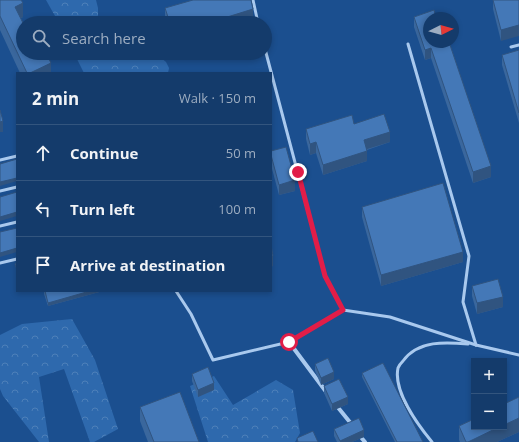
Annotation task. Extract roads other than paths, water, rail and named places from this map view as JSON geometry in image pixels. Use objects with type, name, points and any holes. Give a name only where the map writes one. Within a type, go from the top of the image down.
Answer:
[{"type":"street","points":[[289,342],[365,442]]},
{"type":"lane","points":[[253,0],[256,16]]},
{"type":"lane","points":[[408,44],[468,256],[463,302],[476,345]]},
{"type":"lane","points":[[511,48],[519,45]]},
{"type":"lane","points":[[268,60],[271,72]]},
{"type":"lane","points":[[272,75],[325,276],[343,310]]},
{"type":"lane","points":[[0,160],[16,156]]},
{"type":"lane","points":[[0,192],[16,187]]},
{"type":"lane","points":[[0,226],[16,222]]},
{"type":"lane","points":[[0,263],[16,259]]},
{"type":"lane","points":[[177,292],[191,314],[213,360],[289,342],[343,310],[390,317],[476,345],[519,355]]},
{"type":"lane","points":[[432,442],[421,429],[402,394],[398,383],[398,367],[406,357],[419,347],[430,344],[454,342],[476,345]]}]
